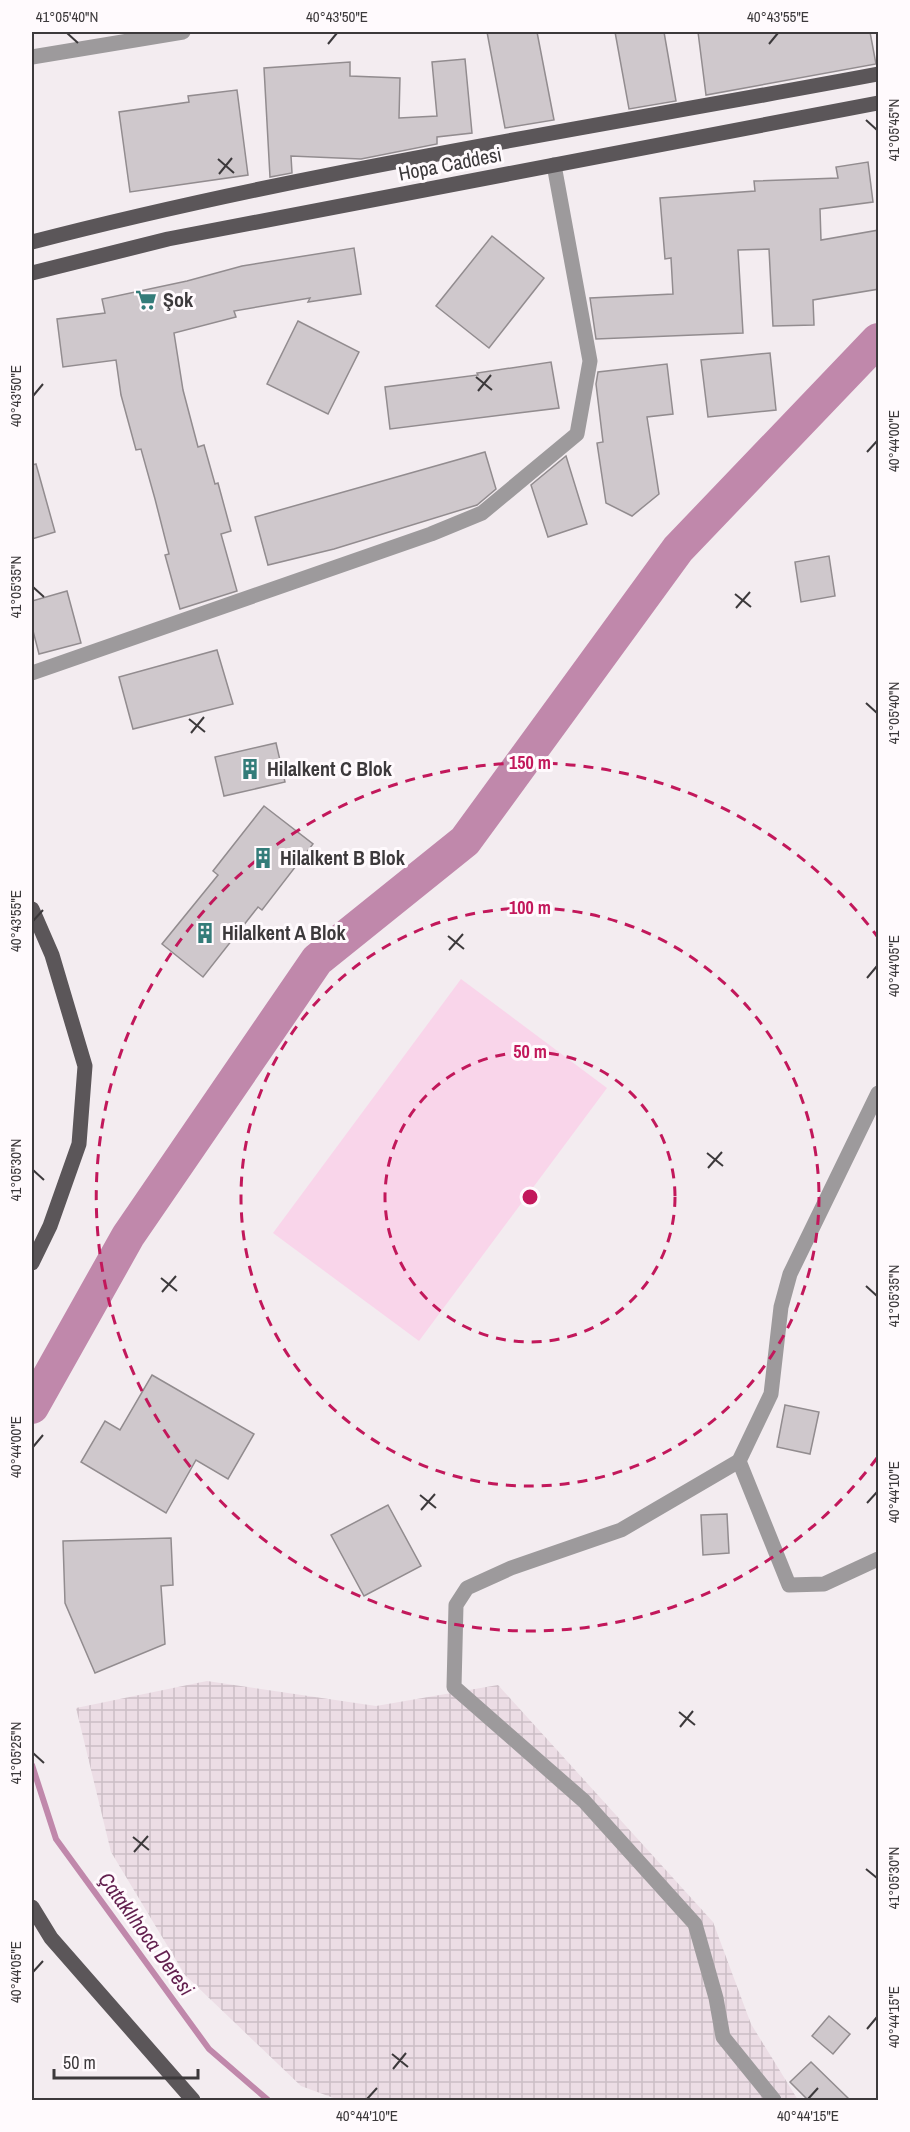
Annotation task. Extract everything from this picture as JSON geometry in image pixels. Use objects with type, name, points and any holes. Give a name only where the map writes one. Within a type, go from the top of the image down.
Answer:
[{"type":"main road","name":"Hopa Caddesi","points":[[32,242],[119,220],[358,171],[879,74]]},
{"type":"main road","name":"Hopa Caddesi","points":[[32,273],[168,239],[879,103]]},
{"type":"main road","points":[[32,909],[52,955],[85,1066],[79,1144],[50,1226],[32,1263]]},
{"type":"main road","points":[[32,1907],[51,1938],[193,2100]]},
{"type":"street","points":[[32,57],[183,32]]},
{"type":"street","points":[[32,673],[431,534],[482,513],[577,434],[591,361],[554,165]]},
{"type":"street","points":[[774,2100],[723,2037],[716,1998],[695,1923],[584,1801],[454,1687],[456,1605],[467,1588],[511,1568],[621,1530],[739,1461],[771,1394],[781,1306],[790,1274],[879,1093]]},
{"type":"street","points":[[739,1461],[789,1585],[825,1584],[879,1559]]},
{"type":"shaded area","points":[[461,979],[607,1088],[419,1341],[273,1233]]},
{"type":"shaded area","points":[[207,1681],[376,1706],[498,1685],[713,1922],[751,2024],[798,2100],[339,2100],[301,2086],[185,1975],[111,1852],[76,1708]]},
{"type":"building","points":[[487,32],[537,32],[554,120],[505,128]]},
{"type":"building","points":[[615,32],[664,32],[676,101],[629,109]]},
{"type":"building","points":[[698,32],[870,32],[876,64],[706,95]]},
{"type":"building","points":[[465,59],[472,133],[437,137],[437,144],[361,159],[291,156],[292,173],[270,177],[264,68],[350,62],[350,76],[400,78],[399,118],[437,116],[432,62]]},
{"type":"building","points":[[237,90],[248,175],[130,192],[119,112],[189,102],[188,96]]},
{"type":"building","points":[[868,162],[873,202],[820,209],[821,240],[879,230],[879,289],[813,300],[814,325],[773,326],[769,249],[738,250],[743,333],[596,339],[590,298],[673,294],[671,258],[665,259],[660,198],[755,191],[754,181],[838,178],[836,167]]},
{"type":"building","points":[[492,236],[544,278],[489,348],[436,306]]},
{"type":"building","points":[[354,248],[361,294],[308,302],[310,298],[234,311],[236,317],[174,333],[183,390],[198,447],[204,445],[215,484],[218,483],[231,531],[221,534],[237,591],[180,609],[165,555],[169,554],[155,499],[141,449],[136,450],[121,395],[116,360],[63,367],[57,319],[105,313],[102,299],[187,281],[242,266]]},
{"type":"building","points":[[298,321],[359,352],[328,414],[267,384]]},
{"type":"building","points":[[770,353],[776,410],[708,417],[701,360]]},
{"type":"building","points":[[551,362],[559,408],[390,429],[385,387],[478,375],[477,373]]},
{"type":"building","points":[[667,364],[673,414],[647,417],[659,494],[632,516],[606,503],[597,443],[603,442],[596,384],[598,372]]},
{"type":"building","points":[[485,452],[496,489],[477,505],[334,549],[268,565],[255,517]]},
{"type":"building","points":[[566,456],[587,524],[548,537],[531,485]]},
{"type":"building","points":[[36,464],[55,532],[32,539],[32,465]]},
{"type":"building","points":[[829,556],[835,596],[801,602],[795,562]]},
{"type":"building","points":[[67,591],[81,643],[39,654],[32,627],[32,601]]},
{"type":"building","points":[[217,650],[233,704],[133,729],[119,677]]},
{"type":"building","name":"Hilalkent C Blok","points":[[276,743],[285,782],[224,796],[215,757]]},
{"type":"building","points":[[264,806],[313,844],[262,910],[258,907],[203,977],[162,944],[218,875],[213,871]]},
{"type":"building","points":[[152,1375],[254,1434],[228,1479],[196,1460],[166,1513],[81,1462],[105,1421],[120,1430]]},
{"type":"building","points":[[785,1405],[819,1412],[810,1454],[777,1447]]},
{"type":"building","points":[[388,1505],[421,1566],[364,1596],[331,1535]]},
{"type":"building","points":[[727,1514],[729,1553],[703,1555],[701,1515]]},
{"type":"building","points":[[171,1538],[173,1585],[161,1586],[165,1644],[95,1673],[65,1603],[63,1541]]},
{"type":"building","points":[[829,2016],[850,2034],[833,2054],[812,2036]]},
{"type":"building","points":[[811,2062],[850,2100],[808,2100],[790,2082]]},
{"type":"waterway","points":[[32,1407],[128,1236],[317,960],[465,841],[678,549],[878,340]]},
{"type":"waterway","name":"Çataklıhoca Deresi","points":[[32,1765],[56,1839],[209,2049],[268,2100]]},
{"type":"place","name":"Şok","points":[[146,300]]},
{"type":"place","name":"Hilalkent C Blok","points":[[250,769]]},
{"type":"place","name":"Hilalkent B Blok","points":[[263,858]]},
{"type":"place","name":"Hilalkent A Blok","points":[[205,933]]}]
